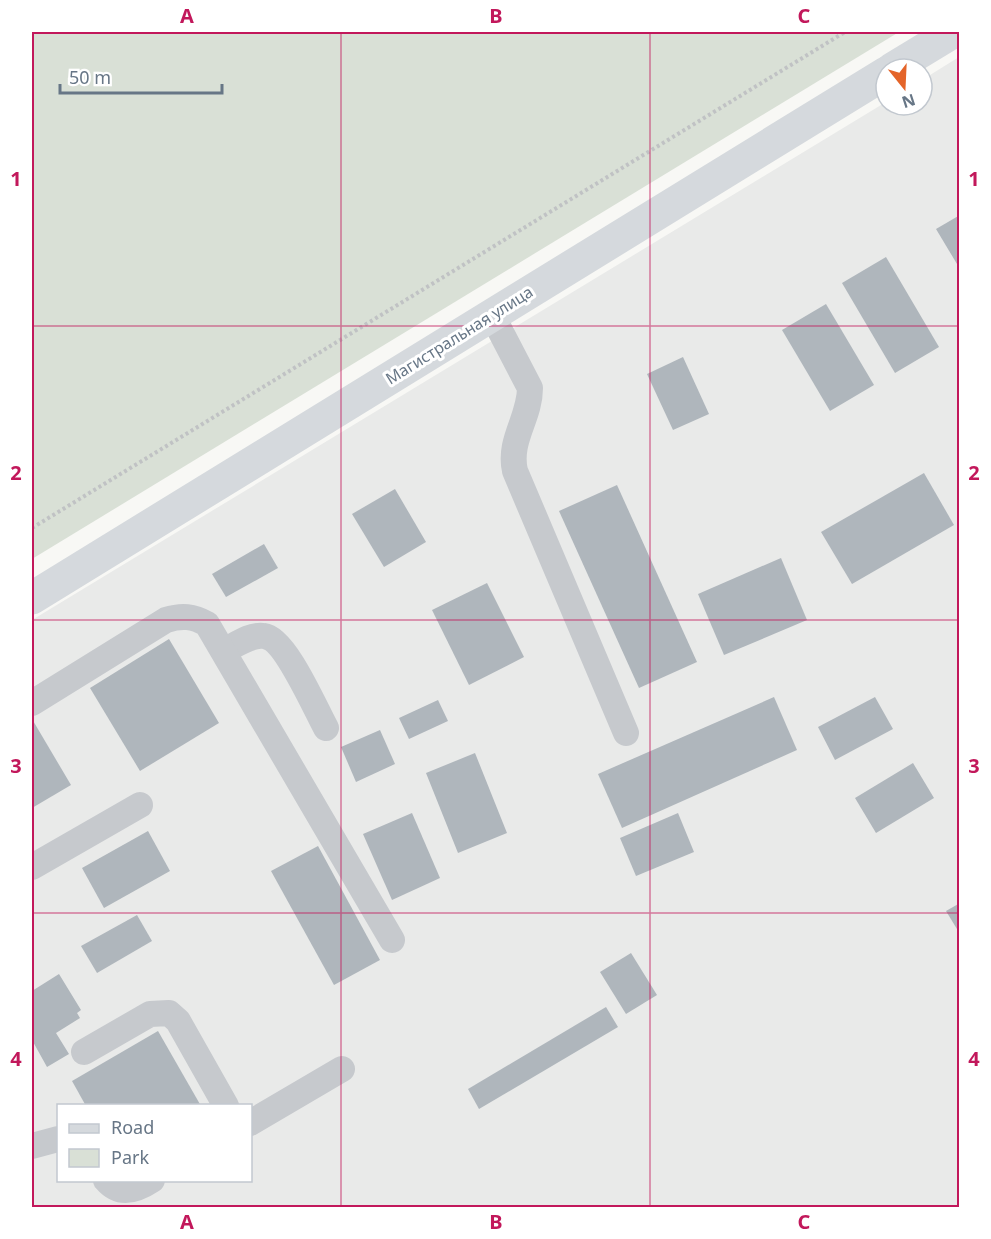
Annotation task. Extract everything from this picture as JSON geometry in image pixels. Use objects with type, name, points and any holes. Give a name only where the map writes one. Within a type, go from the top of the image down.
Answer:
[{"type":"main road","points":[[912,57],[953,32]]},
{"type":"main road","name":"Магистральная улица","points":[[32,597],[874,80]]},
{"type":"lane","points":[[492,315],[530,388],[530,398],[514,442],[512,458],[515,471],[626,733]]},
{"type":"lane","points":[[32,703],[173,618],[197,618],[207,624],[392,940]]},
{"type":"lane","points":[[224,651],[257,636],[271,638],[284,652],[326,728]]},
{"type":"lane","points":[[32,867],[140,805]]},
{"type":"lane","points":[[84,1052],[150,1014],[169,1013],[178,1021],[225,1104]]},
{"type":"lane","points":[[252,1122],[342,1069]]},
{"type":"lane","points":[[32,1146],[57,1139]]},
{"type":"lane","points":[[109,1182],[120,1191],[129,1190],[147,1182]]},
{"type":"path","points":[[32,528],[844,32]]},
{"type":"shaded area","points":[[959,57],[959,1207],[32,1207],[32,620],[874,109],[874,117],[934,117],[934,73]]},
{"type":"green space","points":[[32,32],[899,32],[32,559]]},
{"type":"building","points":[[960,215],[960,269],[936,229]]},
{"type":"building","points":[[886,257],[939,347],[895,373],[842,283]]},
{"type":"building","points":[[826,304],[874,385],[830,411],[782,330]]},
{"type":"building","points":[[683,357],[709,414],[673,430],[647,374]]},
{"type":"building","points":[[924,473],[954,525],[852,584],[821,532]]},
{"type":"building","points":[[617,485],[697,662],[639,688],[559,511]]},
{"type":"building","points":[[395,489],[426,542],[384,567],[352,514]]},
{"type":"building","points":[[264,544],[278,568],[226,597],[212,574]]},
{"type":"building","points":[[781,558],[807,620],[724,655],[698,594]]},
{"type":"building","points":[[487,583],[524,657],[469,685],[432,610]]},
{"type":"building","points":[[169,639],[219,723],[140,771],[90,688]]},
{"type":"building","points":[[774,697],[797,750],[622,828],[598,774]]},
{"type":"building","points":[[875,697],[893,729],[835,760],[818,727]]},
{"type":"building","points":[[438,700],[448,721],[409,739],[399,718]]},
{"type":"building","points":[[32,719],[71,785],[32,808]]},
{"type":"building","points":[[380,730],[395,764],[356,782],[341,747]]},
{"type":"building","points":[[475,753],[507,833],[458,853],[426,773]]},
{"type":"building","points":[[913,763],[934,798],[876,833],[855,798]]},
{"type":"building","points":[[412,813],[440,878],[392,900],[363,834]]},
{"type":"building","points":[[678,813],[694,852],[636,876],[620,838]]},
{"type":"building","points":[[148,831],[170,871],[104,908],[82,868]]},
{"type":"building","points":[[318,846],[380,960],[334,985],[271,871]]},
{"type":"building","points":[[960,903],[960,934],[946,911]]},
{"type":"building","points":[[137,915],[152,941],[97,973],[81,946]]},
{"type":"building","points":[[631,953],[657,995],[626,1014],[600,972]]},
{"type":"building","points":[[59,974],[81,1010],[77,1013],[80,1018],[56,1033],[69,1054],[47,1067],[32,1040],[32,991]]},
{"type":"building","points":[[606,1007],[618,1027],[479,1109],[468,1089]]},
{"type":"building","points":[[158,1031],[200,1104],[85,1104],[72,1081]]}]
